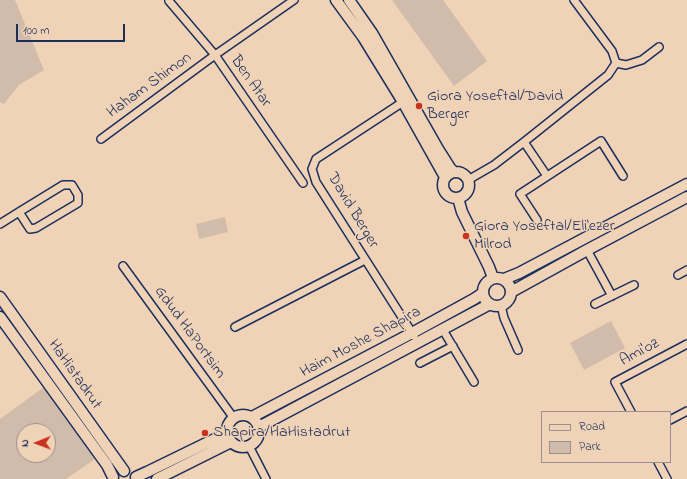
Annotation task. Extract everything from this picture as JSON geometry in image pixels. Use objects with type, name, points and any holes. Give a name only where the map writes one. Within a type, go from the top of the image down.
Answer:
[{"type":"street","name":"Haham Shimon","points":[[101,139],[215,55],[294,0]]},
{"type":"street","points":[[336,0],[363,37],[403,102],[445,177]]},
{"type":"street","points":[[349,0],[372,32],[438,149],[454,172]]},
{"type":"street","name":"Ben Atar","points":[[169,1],[215,55],[303,183]]},
{"type":"street","points":[[577,1],[612,51],[616,63]]},
{"type":"street","points":[[616,63],[626,65],[642,60],[658,47]]},
{"type":"street","points":[[468,180],[494,165],[524,142],[608,75],[616,63]]},
{"type":"street","name":"David Berger","points":[[403,102],[316,158],[312,169],[316,182],[418,343]]},
{"type":"street","points":[[537,220],[520,194],[601,141],[623,176]]},
{"type":"street","points":[[524,142],[547,176]]},
{"type":"street","points":[[454,172],[464,174],[469,184],[468,192],[458,198],[449,197],[443,190],[442,186],[445,177],[454,172]]},
{"type":"street","points":[[504,279],[509,284],[511,295],[507,302],[501,305],[497,306],[490,304],[485,300],[483,293],[486,282],[493,278],[504,279],[519,273],[687,184]]},
{"type":"street","points":[[0,224],[19,212],[63,185],[72,185],[78,195],[78,203],[36,228],[30,229],[19,212]]},
{"type":"street","points":[[458,198],[462,212],[493,278]]},
{"type":"street","points":[[511,292],[587,250],[687,198]]},
{"type":"street","points":[[587,250],[612,296]]},
{"type":"street","points":[[235,327],[365,260]]},
{"type":"street","name":"Gdud HaPortsim","points":[[123,266],[233,417]]},
{"type":"street","points":[[678,275],[687,270]]},
{"type":"street","points":[[595,304],[634,285]]},
{"type":"street","name":"Haim Moshe Shapira","points":[[252,417],[412,333],[483,293]]},
{"type":"street","name":"HaHistadrut","points":[[0,297],[124,472]]},
{"type":"street","name":"Haim Moshe Shapira","points":[[258,428],[490,304]]},
{"type":"street","points":[[501,305],[504,318],[518,350]]},
{"type":"street","name":"HaHistadrut","points":[[0,317],[107,465],[112,478]]},
{"type":"street","points":[[443,330],[474,382]]},
{"type":"street","name":"Ami'oz","points":[[630,411],[615,382],[687,344]]},
{"type":"street","points":[[420,363],[453,346]]},
{"type":"street","points":[[671,419],[687,411]]},
{"type":"street","points":[[242,414],[252,417],[256,422],[259,432],[256,440],[249,446],[240,447],[235,445],[229,440],[226,433],[228,424],[233,417],[238,415],[242,414]]},
{"type":"street","points":[[112,478],[116,474],[124,472],[132,474],[136,478],[226,433]]},
{"type":"street","points":[[157,479],[231,442]]},
{"type":"street","points":[[249,446],[266,479]]},
{"type":"street","points":[[659,463],[667,479]]},
{"type":"green space","points":[[0,0],[15,0],[44,70],[19,85],[4,104],[0,102]]},
{"type":"green space","points":[[392,0],[443,0],[487,61],[454,86]]},
{"type":"green space","points":[[225,217],[228,232],[199,239],[196,224]]},
{"type":"green space","points":[[611,321],[625,348],[584,370],[570,343]]},
{"type":"green space","points":[[44,387],[95,459],[66,479],[0,479],[0,419]]},
{"type":"place","name":"Giora Yoseftal/David Berger","points":[[419,106]]},
{"type":"place","name":"Giora Yoseftal/Eli'ezer Milrod","points":[[466,236]]},
{"type":"place","name":"Shapira/HaHistadrut","points":[[205,433]]}]
